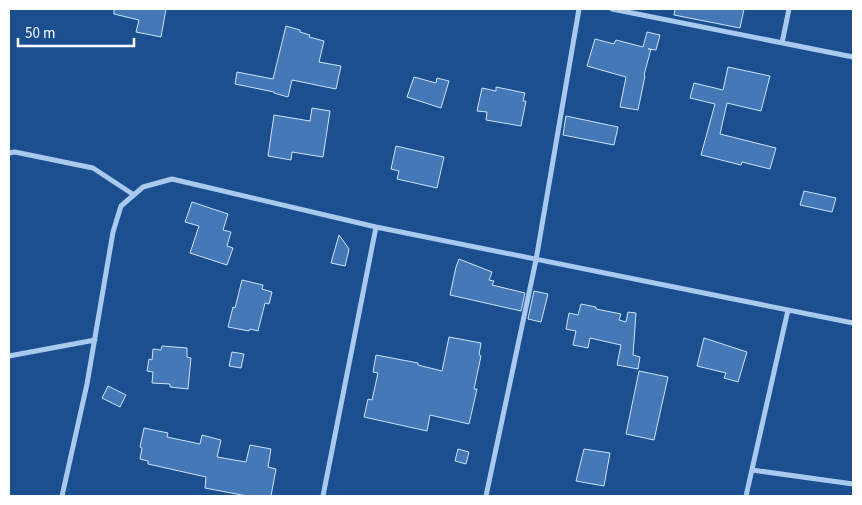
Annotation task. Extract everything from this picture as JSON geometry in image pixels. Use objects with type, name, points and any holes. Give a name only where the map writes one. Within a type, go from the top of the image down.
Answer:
[{"type":"street","points":[[486,496],[536,260],[579,9]]},
{"type":"street","points":[[612,9],[853,57]]},
{"type":"street","points":[[782,42],[789,9]]},
{"type":"street","points":[[9,153],[15,152],[93,168],[134,195]]},
{"type":"street","points":[[62,496],[87,384],[113,232],[121,206],[143,187],[172,179],[376,227],[853,323]]},
{"type":"street","points":[[323,496],[376,227]]},
{"type":"street","points":[[746,496],[788,310]]},
{"type":"street","points":[[9,356],[95,340]]},
{"type":"street","points":[[752,470],[853,484]]},
{"type":"building","points":[[114,9],[166,9],[161,37],[136,32],[139,20],[114,14]]},
{"type":"building","points":[[675,9],[744,9],[740,28],[674,15]]},
{"type":"building","points":[[286,26],[300,30],[300,32],[310,35],[309,37],[324,41],[319,62],[341,66],[336,89],[292,80],[288,97],[274,92],[235,84],[237,72],[273,79]]},
{"type":"building","points":[[647,32],[660,35],[656,50],[651,49],[638,110],[620,107],[626,77],[587,66],[595,39],[614,44],[616,40],[643,47]]},
{"type":"building","points":[[728,67],[770,76],[761,111],[727,103],[720,134],[776,148],[770,169],[742,162],[741,165],[701,155],[715,104],[690,98],[694,83],[723,90]]},
{"type":"building","points":[[414,77],[436,83],[437,78],[449,81],[441,108],[407,97]]},
{"type":"building","points":[[496,87],[525,93],[523,101],[526,101],[521,126],[486,120],[487,112],[477,111],[482,88],[496,91]]},
{"type":"building","points":[[312,108],[330,111],[323,157],[292,152],[291,160],[268,156],[274,115],[310,121]]},
{"type":"building","points":[[566,116],[618,127],[614,145],[563,135]]},
{"type":"building","points":[[396,146],[444,157],[437,188],[397,179],[399,171],[391,169]]},
{"type":"building","points":[[804,191],[836,198],[832,212],[800,205]]},
{"type":"building","points":[[192,202],[228,214],[223,230],[231,232],[227,246],[233,248],[227,265],[190,253],[199,226],[185,222]]},
{"type":"building","points":[[339,235],[349,249],[345,266],[331,263]]},
{"type":"building","points":[[459,259],[492,272],[489,280],[494,281],[492,285],[525,293],[521,311],[450,295]]},
{"type":"building","points":[[242,280],[263,285],[262,289],[272,292],[269,304],[265,303],[258,331],[228,327]]},
{"type":"building","points":[[534,291],[548,294],[541,322],[528,319]]},
{"type":"building","points":[[581,304],[621,314],[619,320],[626,322],[628,312],[636,313],[633,355],[640,357],[638,369],[617,365],[621,345],[590,338],[588,348],[573,345],[576,331],[566,329],[569,313],[578,315]]},
{"type":"building","points":[[449,337],[481,343],[479,355],[481,356],[474,389],[477,389],[469,424],[430,415],[427,431],[364,417],[368,399],[372,400],[378,373],[373,372],[376,355],[418,363],[418,365],[442,371]]},
{"type":"building","points":[[704,338],[747,352],[738,382],[724,378],[726,373],[697,366]]},
{"type":"building","points":[[162,346],[187,348],[187,357],[191,358],[188,389],[170,387],[170,384],[152,383],[153,372],[147,371],[149,359],[152,360],[153,349],[161,350]]},
{"type":"building","points":[[232,352],[244,354],[241,368],[229,366]]},
{"type":"building","points":[[639,371],[668,377],[654,440],[626,434]]},
{"type":"building","points":[[108,386],[126,395],[120,407],[102,398]]},
{"type":"building","points":[[144,428],[168,433],[167,437],[200,444],[202,435],[221,440],[217,457],[246,462],[250,445],[271,449],[268,467],[276,469],[271,496],[247,496],[205,488],[206,477],[148,464],[148,461],[140,459],[142,448],[140,447]]},
{"type":"building","points":[[458,449],[469,452],[466,464],[455,461]]},
{"type":"building","points":[[584,449],[610,453],[604,486],[576,481]]}]
